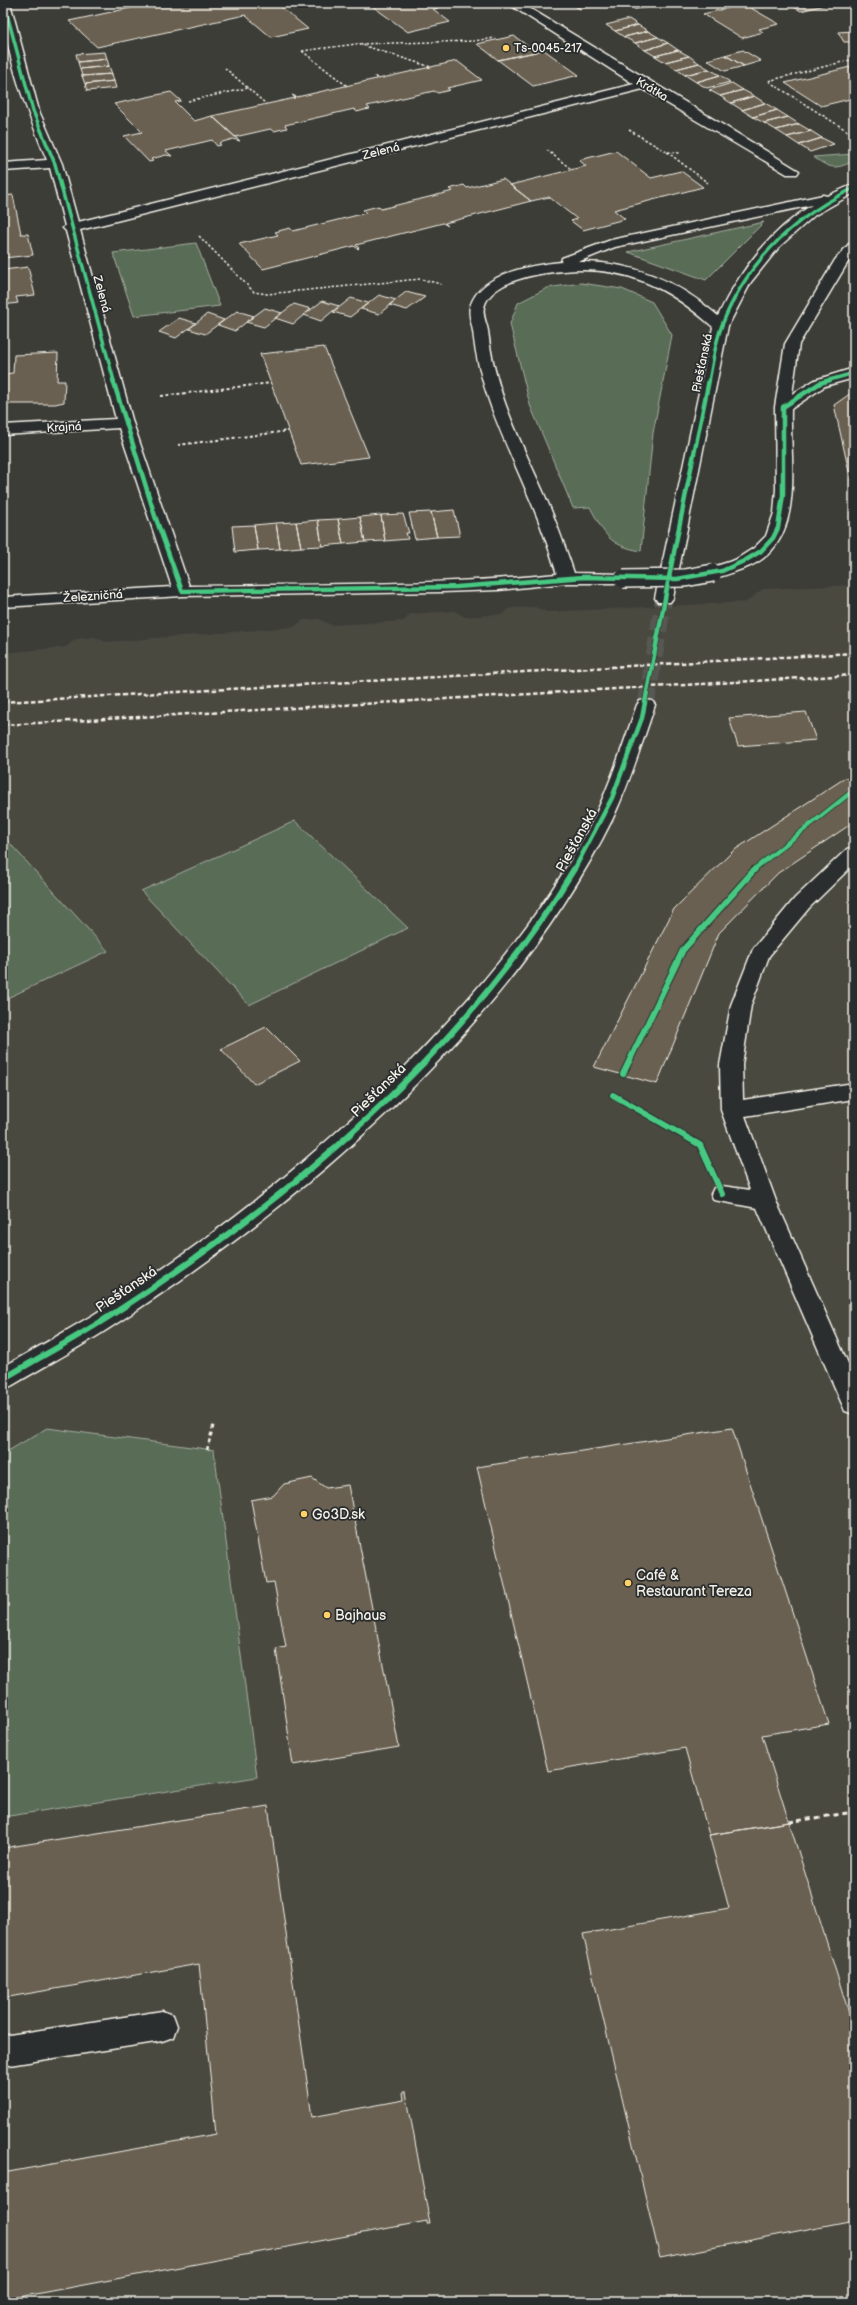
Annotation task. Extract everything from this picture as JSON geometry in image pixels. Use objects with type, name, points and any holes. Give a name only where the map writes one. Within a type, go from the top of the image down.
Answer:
[{"type":"street","name":"Zelená","points":[[4,3],[33,111],[55,164],[70,228],[81,257],[125,423],[182,591]]},
{"type":"street","name":"Krátka","points":[[513,3],[645,85],[792,171]]},
{"type":"street","name":"Zelená","points":[[70,228],[645,85]]},
{"type":"street","points":[[3,167],[55,164]]},
{"type":"street","name":"Piešťanská","points":[[664,598],[721,326],[734,296],[752,268],[775,242],[802,218],[834,197],[854,188]]},
{"type":"street","points":[[567,578],[546,516],[498,405],[482,352],[477,307],[486,292],[505,280],[527,272],[553,267],[611,244],[834,197]]},
{"type":"street","name":"Železničná","points":[[3,602],[182,591],[441,587],[498,585],[567,578],[685,578],[713,573],[741,564],[760,552],[774,537],[782,513],[784,489],[782,438],[783,407],[792,344],[848,264],[854,247]]},
{"type":"street","points":[[553,267],[606,267],[632,271],[662,281],[701,307],[721,326]]},
{"type":"street","points":[[783,407],[820,383],[854,373]]},
{"type":"street","name":"Krajná","points":[[3,430],[125,423]]},
{"type":"street","name":"Piešťanská","points":[[3,1379],[112,1314],[215,1244],[306,1174],[390,1097],[453,1031],[511,963],[558,896],[597,830],[625,767],[646,706]]},
{"type":"street","points":[[854,853],[802,903],[760,954],[741,1005],[731,1066],[732,1110],[765,1201],[854,1404]]},
{"type":"street","points":[[732,1110],[854,1091]]},
{"type":"street","points":[[722,1194],[765,1201]]},
{"type":"street","points":[[3,2051],[162,2026]]},
{"type":"path","points":[[347,86],[302,51],[356,44],[473,42],[496,38]]},
{"type":"path","points":[[356,44],[431,67]]},
{"type":"path","points":[[854,59],[768,81],[854,135]]},
{"type":"path","points":[[225,68],[266,104]]},
{"type":"path","points":[[188,101],[248,88]]},
{"type":"path","points":[[542,146],[571,169]]},
{"type":"path","points":[[667,152],[714,187]]},
{"type":"path","points":[[198,236],[254,292],[267,294],[420,279],[448,285]]},
{"type":"path","points":[[119,401],[270,383]]},
{"type":"path","points":[[134,450],[288,431]]},
{"type":"path","points":[[207,1450],[214,1423]]},
{"type":"path","points":[[790,1822],[854,1812]]},
{"type":"shaded area","points":[[854,585],[854,2302],[3,2302],[3,653],[66,647],[76,639],[95,637],[106,642],[294,627],[303,620],[319,619],[331,625],[404,621],[410,614],[454,611],[465,617],[503,614],[511,608],[535,607],[547,612],[746,602],[763,589]]},
{"type":"green space","points":[[854,154],[854,161],[837,167],[824,164],[813,157]]},
{"type":"green space","points":[[764,222],[706,280],[628,252]]},
{"type":"green space","points":[[196,243],[220,306],[134,316],[113,253]]},
{"type":"green space","points":[[581,283],[622,289],[652,302],[672,335],[653,433],[641,551],[621,546],[614,542],[604,532],[590,507],[573,508],[530,405],[510,324],[518,303],[547,288]]},
{"type":"green space","points":[[295,821],[408,928],[249,1005],[141,891]]},
{"type":"green space","points":[[3,836],[108,951],[3,1000]]},
{"type":"green space","points":[[47,1428],[214,1450],[257,1777],[3,1817],[3,1454]]},
{"type":"building","points":[[154,3],[276,3],[308,29],[271,37],[245,15],[97,47],[69,21]]},
{"type":"building","points":[[368,3],[431,3],[438,8],[433,9],[450,22],[408,32]]},
{"type":"building","points":[[570,3],[602,3],[580,9]]},
{"type":"building","points":[[787,3],[832,3],[801,11]]},
{"type":"building","points":[[744,4],[779,24],[759,29],[763,32],[742,38],[703,14]]},
{"type":"building","points":[[629,19],[638,25],[615,31],[606,25]]},
{"type":"building","points":[[638,25],[648,31],[624,37],[615,31]]},
{"type":"building","points":[[648,31],[658,37],[635,43],[624,37]]},
{"type":"building","points":[[854,31],[854,42],[844,42],[838,32]]},
{"type":"building","name":"Ts-0045-217","points":[[514,36],[536,52],[498,60],[477,44]]},
{"type":"building","points":[[658,37],[668,43],[645,50],[635,43]]},
{"type":"building","points":[[668,43],[678,50],[655,56],[645,50]]},
{"type":"building","points":[[544,50],[579,75],[533,86],[498,60]]},
{"type":"building","points":[[678,50],[689,56],[665,62],[655,56]]},
{"type":"building","points":[[743,50],[761,61],[744,66],[725,55]]},
{"type":"building","points":[[105,52],[107,59],[78,62],[76,54]]},
{"type":"building","points":[[725,55],[744,66],[725,71],[707,60]]},
{"type":"building","points":[[689,56],[699,63],[676,69],[665,62]]},
{"type":"building","points":[[107,59],[109,66],[80,69],[78,62]]},
{"type":"building","points":[[457,61],[482,80],[447,88],[450,90],[438,93],[434,91],[367,106],[370,109],[357,112],[354,109],[285,125],[287,128],[274,131],[270,129],[235,137],[212,116],[295,98],[292,95],[297,97],[376,79],[375,76],[378,79]]},
{"type":"building","points":[[699,63],[709,69],[685,75],[676,69]]},
{"type":"building","points":[[109,66],[112,74],[82,76],[80,69]]},
{"type":"building","points":[[854,66],[854,98],[821,106],[785,83]]},
{"type":"building","points":[[709,69],[720,75],[696,82],[685,75]]},
{"type":"building","points":[[112,74],[114,81],[85,84],[82,76]]},
{"type":"building","points":[[720,75],[730,82],[707,88],[696,82]]},
{"type":"building","points":[[114,81],[116,88],[87,91],[85,84]]},
{"type":"building","points":[[732,83],[743,90],[720,96],[709,90]]},
{"type":"building","points":[[743,90],[754,96],[731,103],[720,96]]},
{"type":"building","points":[[171,92],[181,101],[175,102],[194,121],[212,116],[240,141],[233,139],[219,143],[221,145],[217,146],[212,140],[166,151],[172,156],[166,155],[151,159],[153,161],[149,162],[124,136],[142,132],[114,104]]},
{"type":"building","points":[[754,96],[765,103],[742,110],[731,103]]},
{"type":"building","points":[[765,103],[777,110],[753,117],[742,110]]},
{"type":"building","points":[[777,110],[788,117],[764,123],[753,117]]},
{"type":"building","points":[[788,117],[799,124],[776,130],[764,123]]},
{"type":"building","points":[[799,124],[811,131],[787,137],[776,130]]},
{"type":"building","points":[[811,131],[822,138],[799,145],[787,137]]},
{"type":"building","points":[[822,138],[834,144],[810,152],[799,145]]},
{"type":"building","points":[[616,151],[651,178],[681,171],[703,187],[614,210],[625,219],[583,230],[571,221],[577,219],[549,197],[531,201],[510,185],[586,166],[579,160]]},
{"type":"building","points":[[503,179],[531,201],[445,223],[448,226],[443,223],[356,245],[359,248],[358,249],[354,246],[263,269],[239,244],[278,235],[275,232],[290,228],[293,231],[366,213],[363,210],[378,206],[381,209],[453,191],[449,189],[464,185],[467,188]]},
{"type":"building","points":[[13,195],[21,234],[28,234],[33,255],[3,258],[3,196]]},
{"type":"building","points":[[28,267],[35,295],[16,297],[18,303],[3,305],[3,270]]},
{"type":"building","points":[[406,292],[425,297],[407,310],[389,305]]},
{"type":"building","points":[[379,295],[396,300],[379,314],[361,309]]},
{"type":"building","points":[[351,298],[368,303],[350,317],[333,312]]},
{"type":"building","points":[[322,301],[339,306],[321,321],[304,315]]},
{"type":"building","points":[[294,304],[311,309],[293,324],[275,318]]},
{"type":"building","points":[[265,308],[282,313],[264,327],[246,322]]},
{"type":"building","points":[[237,311],[254,316],[235,331],[218,325]]},
{"type":"building","points":[[207,314],[224,320],[205,334],[189,329]]},
{"type":"building","points":[[179,318],[196,323],[176,338],[159,332]]},
{"type":"building","points":[[324,347],[369,457],[301,465],[260,354]]},
{"type":"building","points":[[58,353],[57,381],[65,381],[64,402],[55,404],[3,404],[3,374],[13,373],[14,355]]},
{"type":"building","points":[[854,391],[854,494],[834,405]]},
{"type":"building","points":[[454,510],[460,536],[437,537],[431,512]]},
{"type":"building","points":[[431,512],[437,537],[415,539],[409,513]]},
{"type":"building","points":[[403,514],[409,533],[406,533],[408,539],[385,541],[381,515]]},
{"type":"building","points":[[381,515],[385,541],[365,542],[360,517]]},
{"type":"building","points":[[360,517],[365,542],[343,544],[338,519]]},
{"type":"building","points":[[338,519],[343,544],[322,546],[318,520]]},
{"type":"building","points":[[318,520],[322,546],[301,547],[296,522]]},
{"type":"building","points":[[296,522],[301,547],[280,549],[276,523]]},
{"type":"building","points":[[276,523],[280,549],[258,550],[254,525]]},
{"type":"building","points":[[254,525],[258,550],[235,552],[232,526]]},
{"type":"building","points":[[806,712],[816,740],[738,746],[729,718]]},
{"type":"building","points":[[845,778],[854,778],[854,822],[778,873],[719,933],[657,1084],[594,1067],[674,909],[733,851]]},
{"type":"building","points":[[266,1027],[300,1061],[254,1084],[221,1049]]},
{"type":"building","points":[[732,1428],[829,1724],[762,1735],[789,1822],[709,1835],[685,1748],[548,1771],[477,1467]]},
{"type":"building","name":"Bajhaus","points":[[312,1478],[326,1488],[348,1485],[399,1747],[293,1765],[276,1649],[286,1647],[274,1582],[266,1583],[251,1500],[273,1496],[284,1484]]},
{"type":"building","points":[[268,1806],[312,2117],[404,2100],[403,2092],[406,2092],[430,2224],[427,2224],[427,2221],[3,2300],[3,2173],[216,2134],[199,1964],[3,1998],[3,1848]]},
{"type":"building","points":[[789,1822],[854,2029],[854,2220],[660,2258],[583,1934],[729,1908],[709,1835]]},
{"type":"tunnel","points":[[646,705],[664,598]]},
{"type":"railway","points":[[3,702],[854,653]]},
{"type":"railway","points":[[3,725],[854,675]]},
{"type":"cycle path","points":[[4,3],[33,111],[55,164],[125,423],[155,516],[182,591],[457,587],[584,577],[658,580],[695,577],[722,571],[761,551],[773,538],[778,528],[781,513],[784,476],[783,407],[820,383],[854,373]]},
{"type":"cycle path","points":[[3,1379],[113,1314],[164,1280],[213,1245],[308,1170],[354,1130],[440,1045],[502,973],[523,946],[562,889],[597,829],[612,798],[640,727],[649,689],[678,528],[721,326],[744,282],[758,262],[774,244],[791,227],[810,213],[831,199],[854,188]]},
{"type":"cycle path","points":[[623,1074],[683,950],[751,872],[854,790]]},
{"type":"cycle path","points":[[613,1095],[700,1145],[722,1194]]},
{"type":"place","name":"Ts-0045-217","points":[[506,48]]},
{"type":"place","name":"Go3D.sk","points":[[304,1514]]},
{"type":"place","name":"Café & Restaurant Tereza","points":[[628,1583]]},
{"type":"place","name":"Bajhaus","points":[[327,1615]]}]
